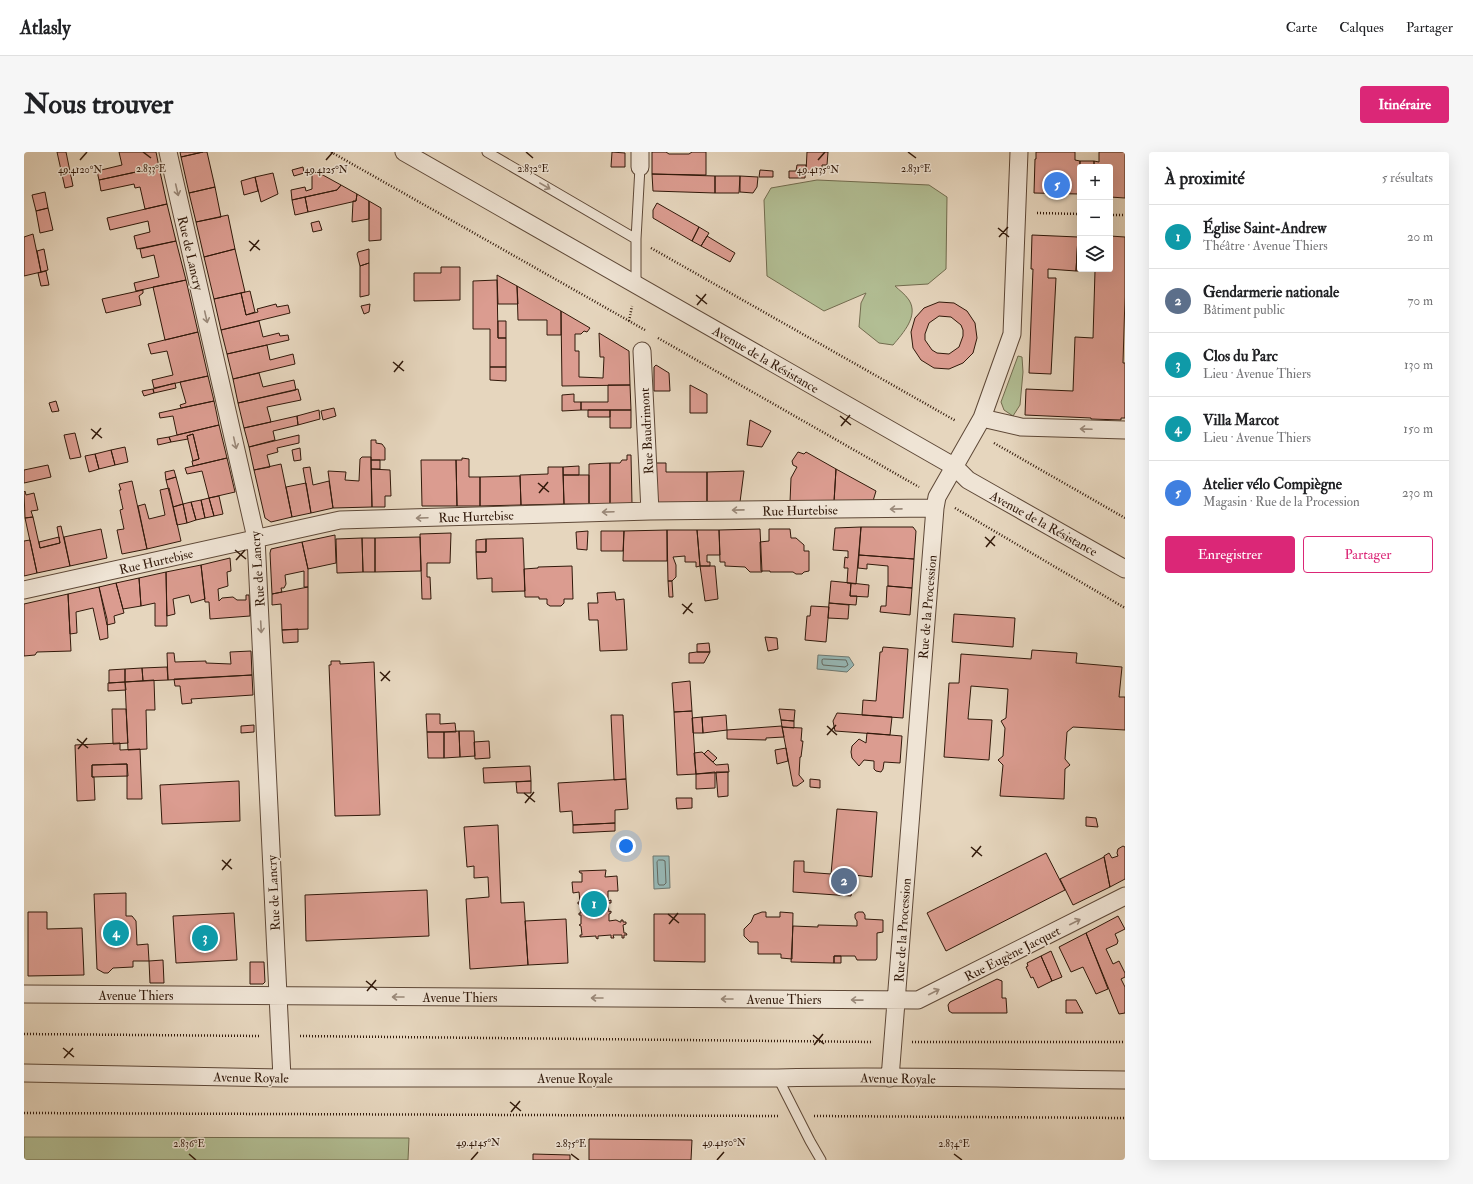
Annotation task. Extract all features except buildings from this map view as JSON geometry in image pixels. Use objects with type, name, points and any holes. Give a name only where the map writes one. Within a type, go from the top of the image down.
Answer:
[{"type":"street","name":"Rue de Lancry","points":[[168,152],[256,538],[282,1078]]},
{"type":"street","name":"Avenue de la Résistance","points":[[404,152],[956,467],[968,480],[1125,569]]},
{"type":"street","name":"Rue de la Procession","points":[[890,1078],[936,503],[978,425],[1012,334],[1019,152]]},
{"type":"street","name":"Rue Baudrimont","points":[[642,351],[650,511]]},
{"type":"street","points":[[978,425],[1125,430]]},
{"type":"street","name":"Rue Hurtebise","points":[[24,590],[340,520],[936,503]]},
{"type":"street","name":"Rue Eugène Jacquet","points":[[896,1000],[918,1000],[1125,896]]},
{"type":"street","name":"Avenue Thiers","points":[[24,994],[896,1000]]},
{"type":"street","name":"Avenue Royale","points":[[24,1073],[282,1078],[778,1078],[850,1076],[890,1078],[1125,1080]]},
{"type":"lane","points":[[487,152],[636,239]]},
{"type":"lane","points":[[636,285],[636,239],[640,159]]},
{"type":"lane","points":[[778,1078],[821,1160]]},
{"type":"path","points":[[332,152],[651,334]]},
{"type":"path","points":[[1017,213],[1077,214]]},
{"type":"path","points":[[1113,215],[1125,215]]},
{"type":"path","points":[[636,239],[978,425],[1125,518]]},
{"type":"path","points":[[657,338],[936,503],[1125,608]]},
{"type":"path","points":[[24,1034],[893,1043],[1125,1042]]},
{"type":"path","points":[[24,1113],[1125,1118]]},
{"type":"green space","points":[[817,180],[929,185],[947,197],[946,269],[928,284],[895,286],[909,300],[912,306],[912,312],[911,318],[905,330],[893,345],[879,343],[859,327],[861,303],[866,293],[824,311],[767,276],[764,200],[771,188]]},
{"type":"green space","points":[[1018,356],[1022,357],[1023,372],[1020,405],[1013,416],[1004,410],[1001,402]]},
{"type":"green space","points":[[24,1137],[409,1138],[408,1160],[24,1160]]},
{"type":"water","points":[[818,655],[849,657],[854,665],[847,672],[817,669]]},
{"type":"water","points":[[653,856],[669,856],[670,888],[654,889]]},
{"type":"place","name":"Atelier vélo Compiègne","points":[[1057,185]]},
{"type":"place","name":"Gendarmerie nationale","points":[[844,881]]},
{"type":"place","name":"Église Saint-Andrew","points":[[594,904]]},
{"type":"place","name":"Villa Marcot","points":[[116,933]]},
{"type":"place","name":"Clos du Parc","points":[[205,938]]}]
